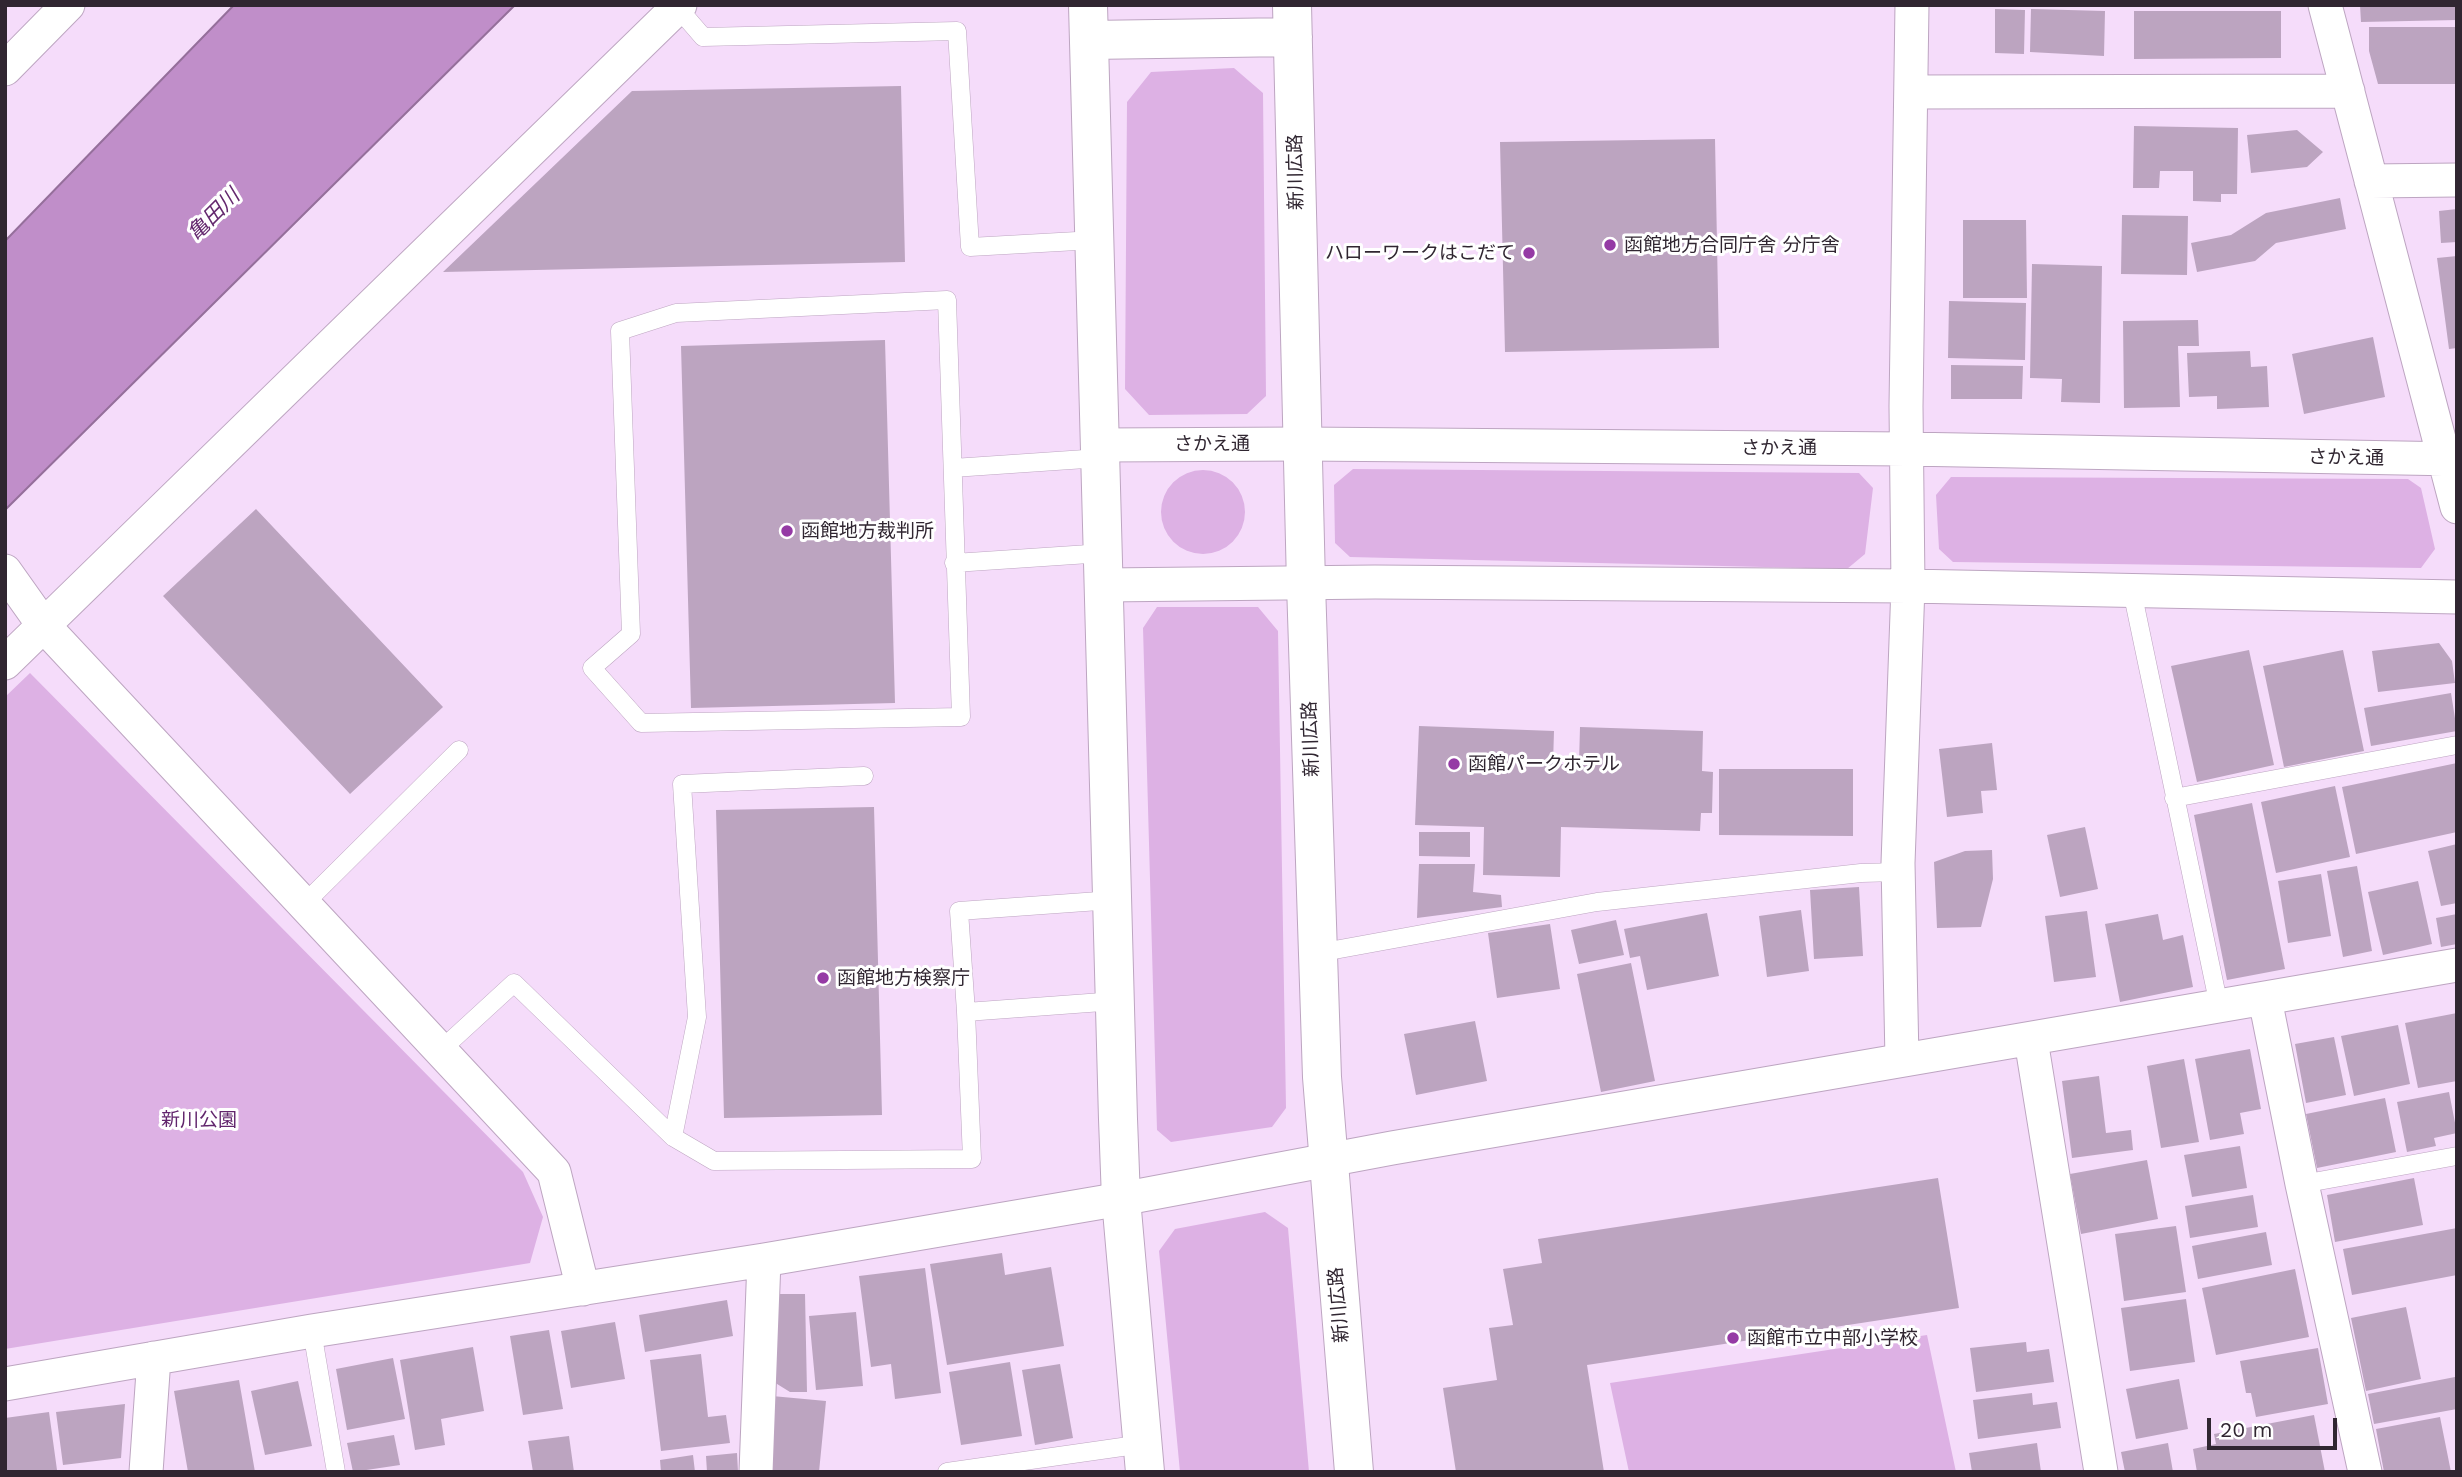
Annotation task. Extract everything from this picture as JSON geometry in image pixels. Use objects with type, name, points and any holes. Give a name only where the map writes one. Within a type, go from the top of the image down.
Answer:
[{"type":"street","points":[[5,69],[68,5]]},
{"type":"street","points":[[1902,1060],[1898,872],[1908,586],[1906,449],[1912,5]]},
{"type":"street","points":[[2325,5],[2430,410],[2451,460],[2457,507]]},
{"type":"street","points":[[5,663],[679,6]]},
{"type":"street","points":[[1144,1458],[1121,1199],[1089,23],[1293,21]]},
{"type":"street","name":"新川広路","points":[[1293,21],[1318,953],[1328,1159],[1354,1472]]},
{"type":"street","points":[[1911,92],[2348,91]]},
{"type":"street","points":[[2371,181],[2457,180]]},
{"type":"street","name":"さかえ通","points":[[1100,452],[1303,443],[1906,449],[2451,460]]},
{"type":"street","points":[[1105,569],[1306,583],[1908,586],[2457,597]]},
{"type":"street","points":[[5,571],[44,626],[442,1049],[554,1172],[583,1289]]},
{"type":"street","points":[[5,1384],[1121,1199],[1328,1159],[2457,965]]},
{"type":"street","points":[[2265,999],[2365,1472]]},
{"type":"street","points":[[2031,1040],[2101,1472]]},
{"type":"street","points":[[756,1472],[764,1260]]},
{"type":"street","points":[[146,1472],[154,1358]]},
{"type":"lane","points":[[679,6],[703,37],[957,31],[970,247],[1095,240]]},
{"type":"lane","points":[[947,300],[953,467],[961,716],[640,723],[592,668],[631,634],[620,331],[676,313],[947,300]]},
{"type":"lane","points":[[953,467],[1100,452]]},
{"type":"lane","points":[[954,563],[1105,569]]},
{"type":"lane","points":[[2132,591],[2219,1006]]},
{"type":"lane","points":[[2174,798],[2457,745]]},
{"type":"lane","points":[[305,903],[459,750]]},
{"type":"lane","points":[[673,1138],[697,1017],[682,784],[864,776]]},
{"type":"lane","points":[[1318,953],[1597,902],[1861,873],[1898,872]]},
{"type":"lane","points":[[442,1049],[514,983],[673,1138],[714,1161],[972,1159],[959,911],[1113,900]]},
{"type":"lane","points":[[966,1012],[1116,1001]]},
{"type":"lane","points":[[2302,1184],[2457,1156]]},
{"type":"lane","points":[[312,1331],[336,1472]]},
{"type":"lane","points":[[947,1472],[1144,1458]]},
{"type":"green space","points":[[1234,68],[1263,93],[1266,396],[1247,414],[1149,415],[1125,389],[1127,102],[1151,72]]},
{"type":"green space","points":[[1353,469],[1859,473],[1873,488],[1865,554],[1847,569],[1350,557],[1335,543],[1334,485]]},
{"type":"green space","points":[[1203,470],[1219,473],[1233,482],[1242,496],[1245,512],[1242,528],[1233,542],[1219,551],[1203,554],[1187,551],[1173,542],[1164,528],[1161,512],[1164,496],[1173,482],[1187,473]]},
{"type":"green space","points":[[1951,477],[2408,479],[2421,488],[2435,549],[2421,568],[1953,562],[1939,549],[1936,495]]},
{"type":"green space","points":[[1157,607],[1258,607],[1278,631],[1286,1108],[1272,1127],[1171,1142],[1157,1130],[1143,628]]},
{"type":"green space","name":"新川公園","points":[[30,673],[523,1172],[543,1217],[530,1263],[5,1349],[5,697]]},
{"type":"green space","points":[[1265,1212],[1288,1228],[1309,1472],[1180,1472],[1159,1251],[1175,1229]]},
{"type":"green space","points":[[1927,1335],[1956,1472],[1629,1472],[1610,1383]]},
{"type":"water","name":"亀田川","points":[[234,5],[515,5],[5,510],[5,241]]},
{"type":"building","points":[[2360,5],[2457,5],[2457,20],[2361,22]]},
{"type":"building","points":[[1995,9],[2025,10],[2024,54],[1995,53]]},
{"type":"building","points":[[2031,9],[2105,11],[2104,56],[2030,52]]},
{"type":"building","points":[[2134,11],[2281,11],[2281,58],[2134,59]]},
{"type":"building","points":[[2369,27],[2457,27],[2457,84],[2378,84],[2369,51]]},
{"type":"building","points":[[901,86],[905,262],[443,272],[632,91]]},
{"type":"building","points":[[2134,126],[2238,128],[2237,194],[2221,194],[2221,202],[2193,201],[2193,171],[2160,171],[2159,188],[2133,188]]},
{"type":"building","points":[[2297,130],[2323,152],[2307,167],[2251,173],[2247,135]]},
{"type":"building","name":"函館地方合同庁舎 分庁舎","points":[[1715,139],[1719,348],[1505,352],[1500,142]]},
{"type":"building","points":[[2340,198],[2346,229],[2276,243],[2255,261],[2197,272],[2191,243],[2231,235],[2266,213]]},
{"type":"building","points":[[2457,209],[2457,242],[2441,243],[2439,211]]},
{"type":"building","points":[[2122,215],[2188,216],[2187,275],[2121,274]]},
{"type":"building","points":[[1963,220],[2026,220],[2027,298],[1963,298]]},
{"type":"building","points":[[2457,256],[2457,348],[2449,349],[2437,258]]},
{"type":"building","points":[[2032,264],[2102,266],[2100,403],[2061,402],[2062,379],[2030,378]]},
{"type":"building","points":[[1949,301],[2026,303],[2025,360],[1948,358]]},
{"type":"building","points":[[2198,320],[2199,346],[2178,346],[2180,407],[2124,408],[2123,321]]},
{"type":"building","points":[[2373,337],[2385,397],[2304,414],[2292,354]]},
{"type":"building","points":[[885,340],[895,703],[691,708],[681,346]]},
{"type":"building","points":[[2250,351],[2251,367],[2267,366],[2269,407],[2217,409],[2217,396],[2189,397],[2187,353]]},
{"type":"building","points":[[1951,365],[2023,366],[2022,399],[1951,399]]},
{"type":"building","points":[[256,509],[443,707],[350,794],[163,596]]},
{"type":"building","points":[[2439,643],[2452,661],[2455,683],[2378,692],[2372,651]]},
{"type":"building","points":[[2249,650],[2274,765],[2197,782],[2171,666]]},
{"type":"building","points":[[2343,650],[2364,751],[2284,767],[2263,666]]},
{"type":"building","points":[[2451,693],[2457,731],[2371,746],[2364,708]]},
{"type":"building","points":[[1419,726],[1554,731],[1553,764],[1579,764],[1580,727],[1703,731],[1702,771],[1713,772],[1712,813],[1701,813],[1700,831],[1561,827],[1560,877],[1483,875],[1484,827],[1415,825]]},
{"type":"building","points":[[1992,743],[1997,790],[1981,791],[1983,813],[1947,817],[1939,749]]},
{"type":"building","points":[[2457,763],[2457,832],[2356,854],[2342,787]]},
{"type":"building","points":[[1719,769],[1853,769],[1853,836],[1719,835]]},
{"type":"building","points":[[2335,786],[2350,857],[2276,873],[2261,802]]},
{"type":"building","points":[[2252,803],[2285,969],[2227,980],[2194,815]]},
{"type":"building","points":[[874,807],[882,1115],[724,1118],[716,810]]},
{"type":"building","points":[[2085,827],[2098,889],[2060,897],[2047,835]]},
{"type":"building","points":[[1419,832],[1470,832],[1470,857],[1419,856]]},
{"type":"building","points":[[2457,844],[2457,903],[2441,906],[2428,851]]},
{"type":"building","points":[[1992,850],[1993,879],[1981,927],[1937,928],[1934,862],[1965,851]]},
{"type":"building","points":[[1419,864],[1475,864],[1473,892],[1501,895],[1502,907],[1417,918]]},
{"type":"building","points":[[2357,866],[2372,951],[2343,957],[2327,871]]},
{"type":"building","points":[[2321,874],[2331,936],[2288,943],[2278,881]]},
{"type":"building","points":[[2418,881],[2432,944],[2383,955],[2368,892]]},
{"type":"building","points":[[1859,887],[1863,956],[1814,959],[1810,890]]},
{"type":"building","points":[[1801,910],[1809,971],[1767,977],[1759,916]]},
{"type":"building","points":[[2087,911],[2096,977],[2054,982],[2045,916]]},
{"type":"building","points":[[1707,913],[1719,976],[1647,990],[1640,956],[1630,958],[1624,929]]},
{"type":"building","points":[[2158,914],[2163,940],[2183,935],[2193,987],[2120,1002],[2105,924]]},
{"type":"building","points":[[2457,914],[2457,944],[2441,947],[2436,918]]},
{"type":"building","points":[[1616,920],[1624,955],[1579,964],[1571,930]]},
{"type":"building","points":[[1550,924],[1560,989],[1497,998],[1488,933]]},
{"type":"building","points":[[1631,963],[1655,1081],[1601,1092],[1577,974]]},
{"type":"building","points":[[2457,1013],[2457,1081],[2418,1088],[2405,1023]]},
{"type":"building","points":[[1475,1021],[1487,1081],[1416,1095],[1404,1034]]},
{"type":"building","points":[[2398,1025],[2410,1084],[2354,1096],[2341,1036]]},
{"type":"building","points":[[2334,1037],[2346,1095],[2306,1103],[2295,1044]]},
{"type":"building","points":[[2250,1049],[2261,1109],[2240,1113],[2244,1134],[2210,1140],[2195,1059]]},
{"type":"building","points":[[2184,1059],[2199,1142],[2161,1148],[2147,1066]]},
{"type":"building","points":[[2099,1076],[2106,1133],[2131,1130],[2133,1150],[2072,1158],[2062,1081]]},
{"type":"building","points":[[2449,1092],[2457,1133],[2434,1138],[2436,1146],[2407,1152],[2397,1102]]},
{"type":"building","points":[[2385,1098],[2396,1152],[2317,1168],[2306,1114]]},
{"type":"building","points":[[2240,1146],[2247,1188],[2192,1197],[2184,1155]]},
{"type":"building","points":[[2147,1160],[2158,1219],[2081,1234],[2070,1174]]},
{"type":"building","points":[[1938,1178],[1959,1308],[1587,1365],[1604,1472],[1456,1472],[1443,1388],[1497,1380],[1489,1328],[1513,1325],[1503,1269],[1542,1263],[1538,1239]]},
{"type":"building","points":[[2414,1178],[2423,1225],[2335,1242],[2327,1195]]},
{"type":"building","points":[[2253,1195],[2258,1227],[2190,1238],[2185,1206]]},
{"type":"building","points":[[2176,1226],[2186,1292],[2124,1301],[2115,1234]]},
{"type":"building","points":[[2457,1228],[2457,1275],[2352,1295],[2343,1249]]},
{"type":"building","points":[[2266,1232],[2272,1265],[2198,1279],[2192,1246]]},
{"type":"building","points":[[1002,1253],[1005,1275],[1051,1267],[1064,1346],[947,1365],[930,1264]]},
{"type":"building","points":[[925,1268],[941,1393],[895,1399],[891,1364],[871,1367],[859,1276]]},
{"type":"building","points":[[2295,1269],[2309,1337],[2216,1355],[2202,1288]]},
{"type":"building","points":[[768,1294],[805,1294],[807,1392],[790,1392],[769,1379]]},
{"type":"building","points":[[2186,1299],[2195,1362],[2130,1371],[2121,1308]]},
{"type":"building","points":[[727,1300],[733,1336],[645,1352],[639,1315]]},
{"type":"building","points":[[2406,1307],[2421,1379],[2366,1391],[2351,1318]]},
{"type":"building","points":[[856,1312],[863,1386],[816,1390],[809,1316]]},
{"type":"building","points":[[615,1322],[625,1379],[571,1388],[561,1331]]},
{"type":"building","points":[[549,1330],[563,1409],[523,1415],[510,1336]]},
{"type":"building","points":[[2026,1342],[2027,1352],[2049,1349],[2054,1382],[1976,1392],[1970,1348]]},
{"type":"building","points":[[473,1347],[484,1411],[441,1419],[445,1445],[415,1450],[400,1360]]},
{"type":"building","points":[[2318,1348],[2328,1404],[2256,1417],[2251,1393],[2246,1393],[2240,1361]]},
{"type":"building","points":[[701,1354],[708,1417],[726,1415],[730,1443],[661,1451],[650,1360]]},
{"type":"building","points":[[393,1358],[405,1419],[347,1430],[336,1369]]},
{"type":"building","points":[[1010,1362],[1022,1436],[961,1445],[949,1372]]},
{"type":"building","points":[[1060,1364],[1073,1438],[1035,1445],[1022,1370]]},
{"type":"building","points":[[2455,1377],[2457,1409],[2374,1424],[2368,1394]]},
{"type":"building","points":[[2179,1379],[2188,1429],[2136,1439],[2126,1389]]},
{"type":"building","points":[[239,1380],[255,1472],[188,1472],[174,1391]]},
{"type":"building","points":[[298,1381],[312,1446],[265,1455],[251,1391]]},
{"type":"building","points":[[2032,1393],[2033,1405],[2057,1402],[2061,1428],[1978,1439],[1973,1400]]},
{"type":"building","points":[[772,1396],[826,1401],[819,1472],[765,1472]]},
{"type":"building","points":[[125,1404],[121,1458],[63,1465],[56,1412]]},
{"type":"building","points":[[49,1412],[57,1470],[5,1472],[5,1418]]},
{"type":"building","points":[[2314,1415],[2325,1472],[2197,1472],[2193,1449],[2216,1444],[2214,1434]]},
{"type":"building","points":[[2440,1417],[2451,1472],[2384,1472],[2376,1429]]},
{"type":"building","points":[[394,1435],[400,1465],[353,1472],[347,1443]]},
{"type":"building","points":[[569,1436],[574,1472],[533,1472],[528,1441]]},
{"type":"building","points":[[2037,1443],[2041,1472],[1972,1472],[1969,1453]]},
{"type":"building","points":[[2168,1443],[2173,1472],[2125,1472],[2121,1452]]},
{"type":"building","points":[[737,1453],[738,1472],[707,1472],[706,1456]]},
{"type":"building","points":[[693,1455],[695,1472],[661,1472],[660,1460]]},
{"type":"place","name":"函館地方合同庁舎 分庁舎","points":[[1610,245]]},
{"type":"place","name":"ハローワークはこだて","points":[[1529,253]]},
{"type":"place","name":"函館地方裁判所","points":[[787,531]]},
{"type":"place","name":"函館パークホテル","points":[[1454,764]]},
{"type":"place","name":"函館地方検察庁","points":[[823,978]]},
{"type":"place","name":"函館市立中部小学校","points":[[1733,1338]]}]
